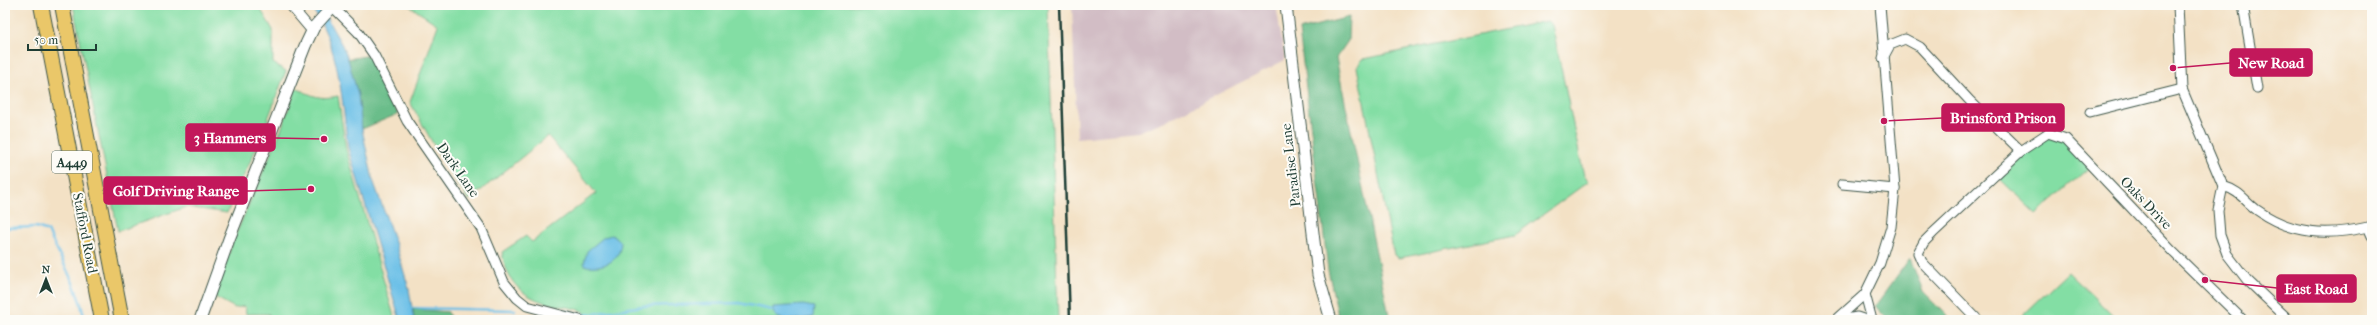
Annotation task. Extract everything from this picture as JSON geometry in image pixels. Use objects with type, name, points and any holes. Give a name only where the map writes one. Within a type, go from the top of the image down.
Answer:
[{"type":"highway","name":"Stafford Road","points":[[41,5],[102,320]]},
{"type":"highway","name":"Stafford Road","points":[[62,5],[122,320]]},
{"type":"street","points":[[290,5],[313,29]]},
{"type":"street","name":"Paradise Lane","points":[[1286,5],[1318,275],[1331,320]]},
{"type":"street","points":[[1836,320],[1865,294],[1880,263],[1891,228],[1895,189],[1880,5]]},
{"type":"street","points":[[2178,5],[2182,89],[2223,186],[2218,210],[2220,235],[2227,254],[2247,280],[2289,320]]},
{"type":"street","points":[[2243,5],[2257,88]]},
{"type":"street","points":[[200,320],[229,239],[313,29],[332,8]]},
{"type":"street","name":"Dark Lane","points":[[332,8],[358,32],[374,55],[407,121],[481,228],[504,282],[517,298],[527,306],[580,320]]},
{"type":"street","points":[[1884,58],[1890,45],[1905,38],[1920,47],[1970,101],[2021,151]]},
{"type":"street","points":[[2090,112],[2182,89]]},
{"type":"street","name":"Oaks Drive","points":[[1978,320],[1922,262],[1918,253],[1924,242],[1933,233],[2021,151],[2048,133],[2066,139],[2172,251],[2243,320]]},
{"type":"street","points":[[1842,184],[1895,189]]},
{"type":"street","points":[[2223,186],[2235,189],[2269,218],[2291,228],[2330,233],[2368,228],[2372,236]]},
{"type":"street","points":[[1865,294],[1872,320]]},
{"type":"street","points":[[1841,320],[1857,317],[1866,320]]},
{"type":"shaded area","points":[[1072,5],[1276,5],[1285,60],[1165,121],[1138,132],[1077,138]]},
{"type":"green space","points":[[73,5],[258,5],[273,30],[273,63],[286,71],[260,140],[227,213],[186,207],[118,231]]},
{"type":"green space","points":[[408,5],[1048,5],[1058,320],[594,320],[581,311],[543,302],[525,294],[512,281],[504,263],[502,252],[526,236],[532,242],[596,193],[548,136],[469,200],[441,158],[410,102],[438,25]]},
{"type":"green space","points":[[1349,17],[1348,41],[1336,58],[1390,320],[1339,320],[1328,270],[1299,30]]},
{"type":"green space","points":[[1547,21],[1552,25],[1584,176],[1589,181],[1515,235],[1399,258],[1394,255],[1357,67],[1363,59]]},
{"type":"green space","points":[[371,55],[398,114],[362,129],[358,95],[348,59]]},
{"type":"green space","points":[[296,88],[316,96],[326,98],[338,96],[346,149],[395,320],[266,320],[269,319],[269,314],[246,314],[245,306],[235,308],[215,297],[233,241],[281,130]]},
{"type":"green space","points":[[2048,133],[2066,139],[2091,166],[2036,214],[1999,178],[2021,151]]},
{"type":"green space","points":[[1910,258],[1923,292],[1951,320],[1888,320],[1875,306]]},
{"type":"green space","points":[[2068,272],[2117,320],[2018,320]]},
{"type":"green space","points":[[413,309],[448,312],[451,320],[414,320]]},
{"type":"water","points":[[309,5],[319,5],[342,45],[348,59],[358,95],[362,129],[373,180],[395,242],[409,289],[414,320],[400,320],[348,148],[338,73],[333,54],[327,36]]},
{"type":"water","points":[[612,235],[621,242],[618,254],[614,259],[605,265],[586,266],[584,263],[587,251],[604,237]]},
{"type":"water","points":[[803,305],[814,307],[813,317],[788,320],[782,319],[773,313],[773,307]]},
{"type":"waterway","points":[[5,228],[36,227],[48,231],[78,295],[85,320]]},
{"type":"waterway","points":[[559,310],[585,315],[643,306],[739,303],[772,310]]},
{"type":"waterway","points":[[410,308],[515,310]]},
{"type":"railway","points":[[1059,5],[1070,320]]},
{"type":"place","name":"New Road","points":[[2173,68]]},
{"type":"place","name":"Brinsford Prison","points":[[1884,121]]},
{"type":"place","name":"3 Hammers","points":[[324,139]]},
{"type":"place","name":"Golf Driving Range","points":[[311,189]]},
{"type":"place","name":"East Road","points":[[2205,280]]}]
